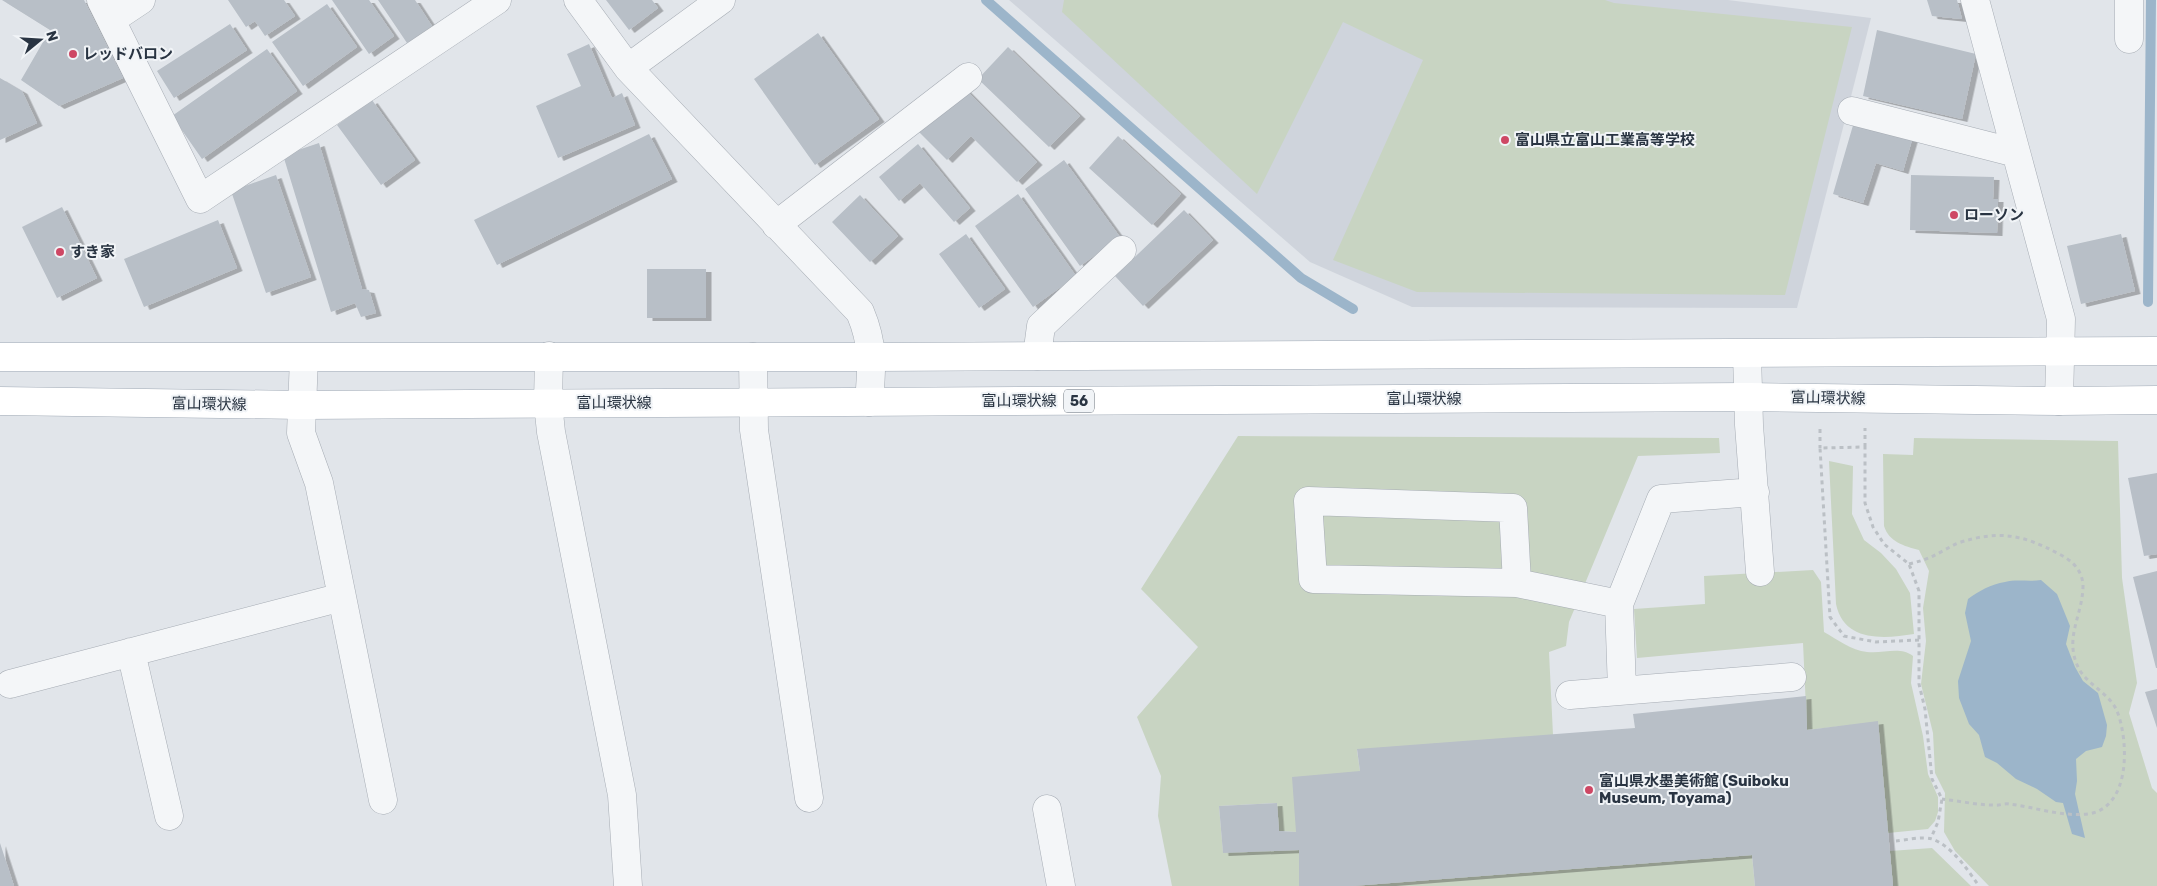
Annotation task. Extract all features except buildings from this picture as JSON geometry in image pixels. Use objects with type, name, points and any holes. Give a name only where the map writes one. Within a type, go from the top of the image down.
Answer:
[{"type":"main road","points":[[0,357],[872,357],[2157,351]]},
{"type":"main road","name":"富山環状線","points":[[0,401],[302,405],[1748,397],[2059,401],[2157,400]]},
{"type":"street","points":[[141,0],[106,10],[200,199],[497,0]]},
{"type":"street","points":[[578,0],[628,68],[860,312],[867,327],[872,357],[868,402]]},
{"type":"street","points":[[628,68],[720,0]]},
{"type":"street","points":[[1974,0],[2061,319],[2059,401]]},
{"type":"street","points":[[2128,39],[2129,0]]},
{"type":"street","points":[[776,225],[968,77]]},
{"type":"street","points":[[1852,111],[2016,153]]},
{"type":"street","points":[[1037,356],[1042,326],[1122,250]]},
{"type":"street","points":[[1747,354],[1748,397],[1760,572]]},
{"type":"street","points":[[549,356],[548,403],[551,432],[622,795],[628,886]]},
{"type":"street","points":[[753,357],[754,430],[809,798]]},
{"type":"street","points":[[304,358],[301,433],[319,483],[383,800]]},
{"type":"street","points":[[1622,690],[1619,604],[1661,499],[1755,492]]},
{"type":"street","points":[[1517,583],[1513,508],[1308,501],[1313,579],[1517,583],[1619,604]]},
{"type":"street","points":[[10,684],[342,598]]},
{"type":"street","points":[[131,652],[169,816]]},
{"type":"street","points":[[1570,694],[1792,677]]},
{"type":"street","points":[[1047,809],[1062,886]]},
{"type":"path","points":[[1820,428],[1830,617],[1844,636],[1876,642],[1919,640]]},
{"type":"path","points":[[1865,428],[1865,503],[1873,527],[1884,544],[1909,564],[1919,591],[1919,684],[1925,709],[1932,779],[1942,800],[1938,822],[1931,838]]},
{"type":"path","points":[[1820,448],[1865,447]]},
{"type":"path","points":[[1909,564],[1931,557],[1956,544],[1982,536],[2001,534],[2013,535],[2052,550],[2069,559],[2077,567],[2083,583],[2071,645],[2080,670],[2116,709],[2124,734],[2123,772],[2118,788],[2112,800],[2104,807],[2088,814],[2056,812],[2006,804],[1996,806],[1942,800]]},
{"type":"path","points":[[1896,841],[1931,838],[1959,859],[1979,886]]},
{"type":"shaded area","name":"富山県立富山工業高等学校","points":[[1009,0],[1728,0],[1871,18],[1797,308],[1412,307],[1310,262]]},
{"type":"green space","name":"富山県立富山工業高等学校","points":[[1064,0],[1605,0],[1614,3],[1852,27],[1785,295],[1417,292],[1333,260],[1423,60],[1343,22],[1257,194],[1062,12]]},
{"type":"green space","points":[[1238,436],[1719,438],[1720,453],[1638,456],[1569,622],[1566,646],[1549,652],[1553,735],[1357,750],[1360,771],[1296,832],[1279,831],[1277,803],[1219,806],[1223,852],[1299,850],[1299,886],[1172,886],[1158,816],[1161,776],[1137,717],[1198,647],[1141,589]]},
{"type":"green space","points":[[1914,438],[2118,441],[2122,578],[2137,683],[2129,713],[2152,788],[2157,793],[2157,886],[1989,886],[1955,851],[1944,832],[1945,793],[1935,773],[1933,733],[1921,684],[1926,641],[1923,608],[1929,571],[1919,550],[1893,540],[1884,526],[1883,454],[1913,455]]},
{"type":"green space","points":[[1829,461],[1853,466],[1852,514],[1864,540],[1881,553],[1896,569],[1910,593],[1914,634],[1890,637],[1866,635],[1856,632],[1840,616],[1836,604]]},
{"type":"green space","points":[[1813,570],[1821,582],[1824,632],[1861,651],[1903,651],[1913,656],[1911,683],[1923,736],[1928,774],[1938,797],[1938,812],[1935,821],[1928,829],[1888,833],[1878,722],[1807,730],[1803,643],[1637,658],[1634,609],[1705,604],[1704,576]]},
{"type":"green space","points":[[1932,848],[1971,886],[1893,886],[1890,851]]},
{"type":"green space","points":[[1752,855],[1755,886],[1352,886]]},
{"type":"water","points":[[2041,580],[2057,594],[2070,626],[2066,644],[2083,681],[2098,693],[2107,725],[2102,747],[2086,751],[2076,759],[2077,781],[2075,794],[2085,838],[2072,834],[2063,803],[2056,802],[2037,789],[2016,779],[1997,763],[1985,757],[1979,735],[1969,724],[1959,698],[1958,681],[1971,641],[1965,613],[1968,599],[1995,584]]},
{"type":"waterway","points":[[986,0],[1301,278],[1353,309]]},
{"type":"waterway","points":[[2148,302],[2151,0]]},
{"type":"place","name":"レッドバロン","points":[[73,54]]},
{"type":"place","name":"富山県立富山工業高等学校","points":[[1505,140]]},
{"type":"place","name":"ローソン","points":[[1954,215]]},
{"type":"place","name":"すき家","points":[[60,252]]},
{"type":"place","name":"富山県水墨美術館 (Suiboku Museum, Toyama)","points":[[1589,790]]}]
